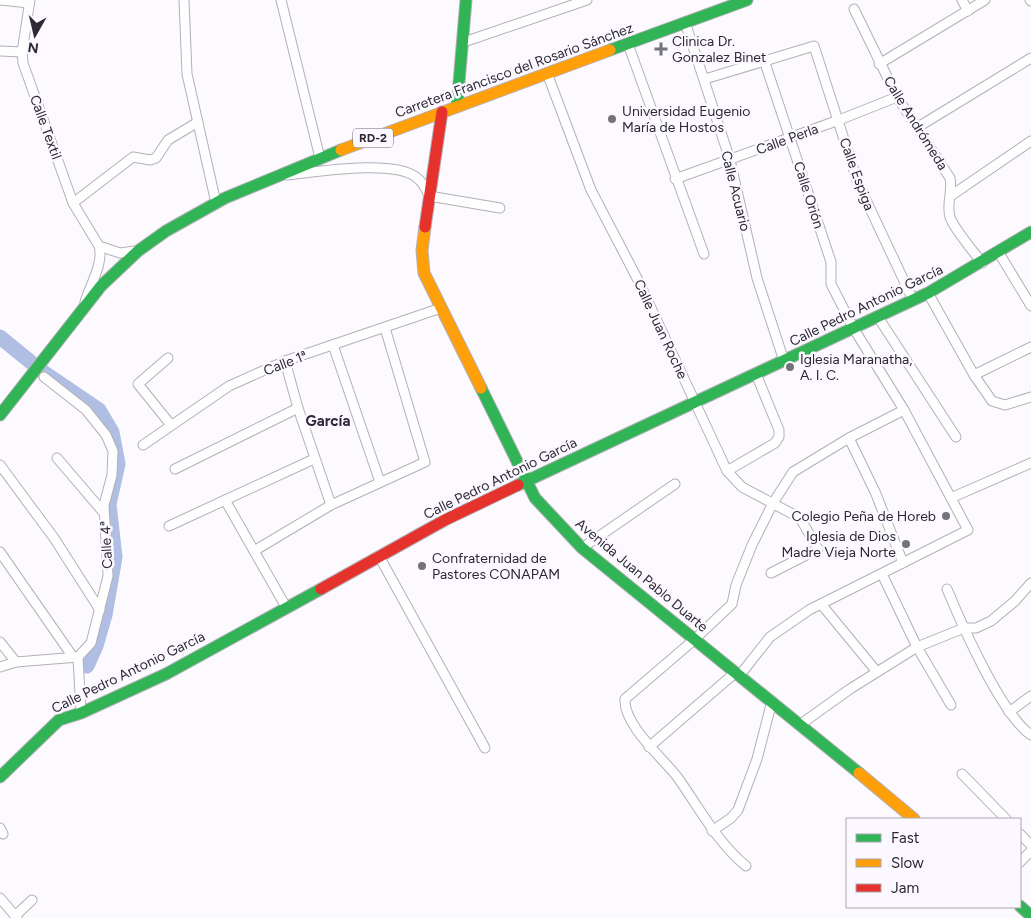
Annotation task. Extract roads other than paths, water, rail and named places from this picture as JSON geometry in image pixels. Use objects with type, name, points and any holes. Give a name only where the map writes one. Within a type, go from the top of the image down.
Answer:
[{"type":"main road","points":[[457,106],[464,42],[466,0]]},
{"type":"main road","name":"Carretera Francisco del Rosario Sánchez","points":[[0,415],[41,372],[48,355],[83,308],[115,271],[138,251],[216,203],[272,177],[320,158],[747,0]]},
{"type":"main road","name":"Avenida Juan Pablo Duarte","points":[[442,112],[428,196],[422,250],[424,272],[535,498],[582,548],[801,724],[913,818]]},
{"type":"main road","name":"Calle Pedro Antonio García","points":[[0,777],[59,720],[81,713],[166,674],[445,520],[526,480],[928,293],[999,253],[1031,232]]},
{"type":"main road","points":[[1021,907],[1031,916]]},
{"type":"street","points":[[0,0],[30,2]]},
{"type":"street","points":[[184,0],[187,74],[216,203]]},
{"type":"street","points":[[281,0],[320,158]]},
{"type":"street","points":[[464,42],[587,0]]},
{"type":"street","points":[[962,0],[968,11]]},
{"type":"street","points":[[880,64],[985,0]]},
{"type":"street","name":"Calle Textil","points":[[30,2],[22,52],[23,64],[73,203],[100,246]]},
{"type":"street","name":"Calle Andrómeda","points":[[854,9],[897,97],[950,178],[952,194],[949,206],[950,218],[982,263]]},
{"type":"street","name":"Calle Acuario","points":[[685,22],[730,160],[757,278],[784,361]]},
{"type":"street","points":[[628,44],[675,179],[704,254]]},
{"type":"street","name":"Calle Espiga","points":[[764,60],[811,45],[817,54],[858,183],[913,300]]},
{"type":"street","points":[[0,52],[22,52]]},
{"type":"street","points":[[918,128],[1031,58]]},
{"type":"street","points":[[705,79],[764,60]]},
{"type":"street","name":"Calle Orión","points":[[764,60],[831,262],[830,281],[854,329],[904,410],[953,497],[968,530],[903,563]]},
{"type":"street","name":"Calle Juan Roche","points":[[547,73],[591,190],[638,280],[727,471],[742,486],[800,518],[818,549],[771,573]]},
{"type":"street","name":"Calle Perla","points":[[675,179],[897,97]]},
{"type":"street","points":[[73,203],[132,157],[150,160],[156,158],[168,140],[198,122]]},
{"type":"street","points":[[952,194],[1031,141]]},
{"type":"street","points":[[272,177],[341,170],[393,168],[415,176],[424,185],[428,196],[500,208]]},
{"type":"street","points":[[83,308],[100,261],[100,246],[120,253],[138,251]]},
{"type":"street","points":[[999,253],[1031,306]]},
{"type":"street","points":[[928,293],[974,375],[995,403],[1013,404],[1031,397]]},
{"type":"street","name":"Calle 1ª","points":[[143,445],[229,386],[285,361],[441,308]]},
{"type":"street","points":[[878,317],[956,437]]},
{"type":"street","points":[[254,551],[331,505],[424,464],[425,460],[385,328]]},
{"type":"street","points":[[333,345],[380,482]]},
{"type":"street","points":[[974,375],[1031,347]]},
{"type":"street","points":[[168,358],[138,384],[171,425]]},
{"type":"street","points":[[285,361],[314,459],[331,505]]},
{"type":"street","name":"Calle 4ª","points":[[41,372],[86,410],[106,435],[114,462],[104,513],[108,566],[100,610],[91,644],[76,657]]},
{"type":"street","points":[[727,471],[776,443],[780,437],[779,430],[756,374]]},
{"type":"street","points":[[175,469],[298,408]]},
{"type":"street","points":[[746,866],[728,850],[712,831],[678,778],[649,747],[625,706],[626,696],[695,639],[732,604],[736,585],[773,503],[793,472],[849,438],[904,410]]},
{"type":"street","points":[[649,747],[738,674],[770,638],[821,604],[903,563],[876,494],[849,438]]},
{"type":"street","points":[[57,458],[104,513]]},
{"type":"street","points":[[169,526],[314,459]]},
{"type":"street","points":[[953,497],[1031,463]]},
{"type":"street","points":[[0,464],[54,538],[100,610]]},
{"type":"street","points":[[582,548],[676,484]]},
{"type":"street","points":[[225,500],[286,607]]},
{"type":"street","points":[[0,552],[76,657],[81,713]]},
{"type":"street","points":[[379,556],[485,748]]},
{"type":"street","points":[[882,574],[917,647],[951,704]]},
{"type":"street","points":[[801,724],[917,647],[964,628],[976,628],[991,621],[1024,597],[1031,583]]},
{"type":"street","points":[[947,589],[964,628],[1009,712],[1022,729],[1031,735]]},
{"type":"street","points":[[821,604],[877,672]]},
{"type":"street","points":[[0,642],[16,662]]},
{"type":"street","points":[[0,667],[16,662],[76,657]]},
{"type":"street","points":[[1009,712],[1031,696]]},
{"type":"street","points":[[712,831],[731,818],[738,810],[757,759],[772,701]]},
{"type":"street","points":[[962,774],[1005,818]]},
{"type":"street","points":[[1021,835],[1031,845]]},
{"type":"street","points":[[1021,861],[1031,851]]},
{"type":"street","points":[[0,898],[16,917],[32,900]]},
{"type":"waterway","points":[[0,337],[43,372],[99,410],[112,432],[118,464],[109,504],[115,557],[105,615],[96,646],[87,666]]},
{"type":"place","name":"Clinica Dr. Gonzalez Binet","points":[[661,49]]},
{"type":"place","name":"Universidad Eugenio María de Hostos","points":[[612,119]]},
{"type":"place","name":"Iglesia Maranatha, A. I. C.","points":[[790,367]]},
{"type":"place","name":"Colegio Peña de Horeb","points":[[946,516]]},
{"type":"place","name":"Iglesia de Dios Madre Vieja Norte","points":[[906,544]]},
{"type":"place","name":"Confraternidad de Pastores CONAPAM","points":[[422,566]]},
{"type":"district","name":"García","points":[[328,421]]}]
